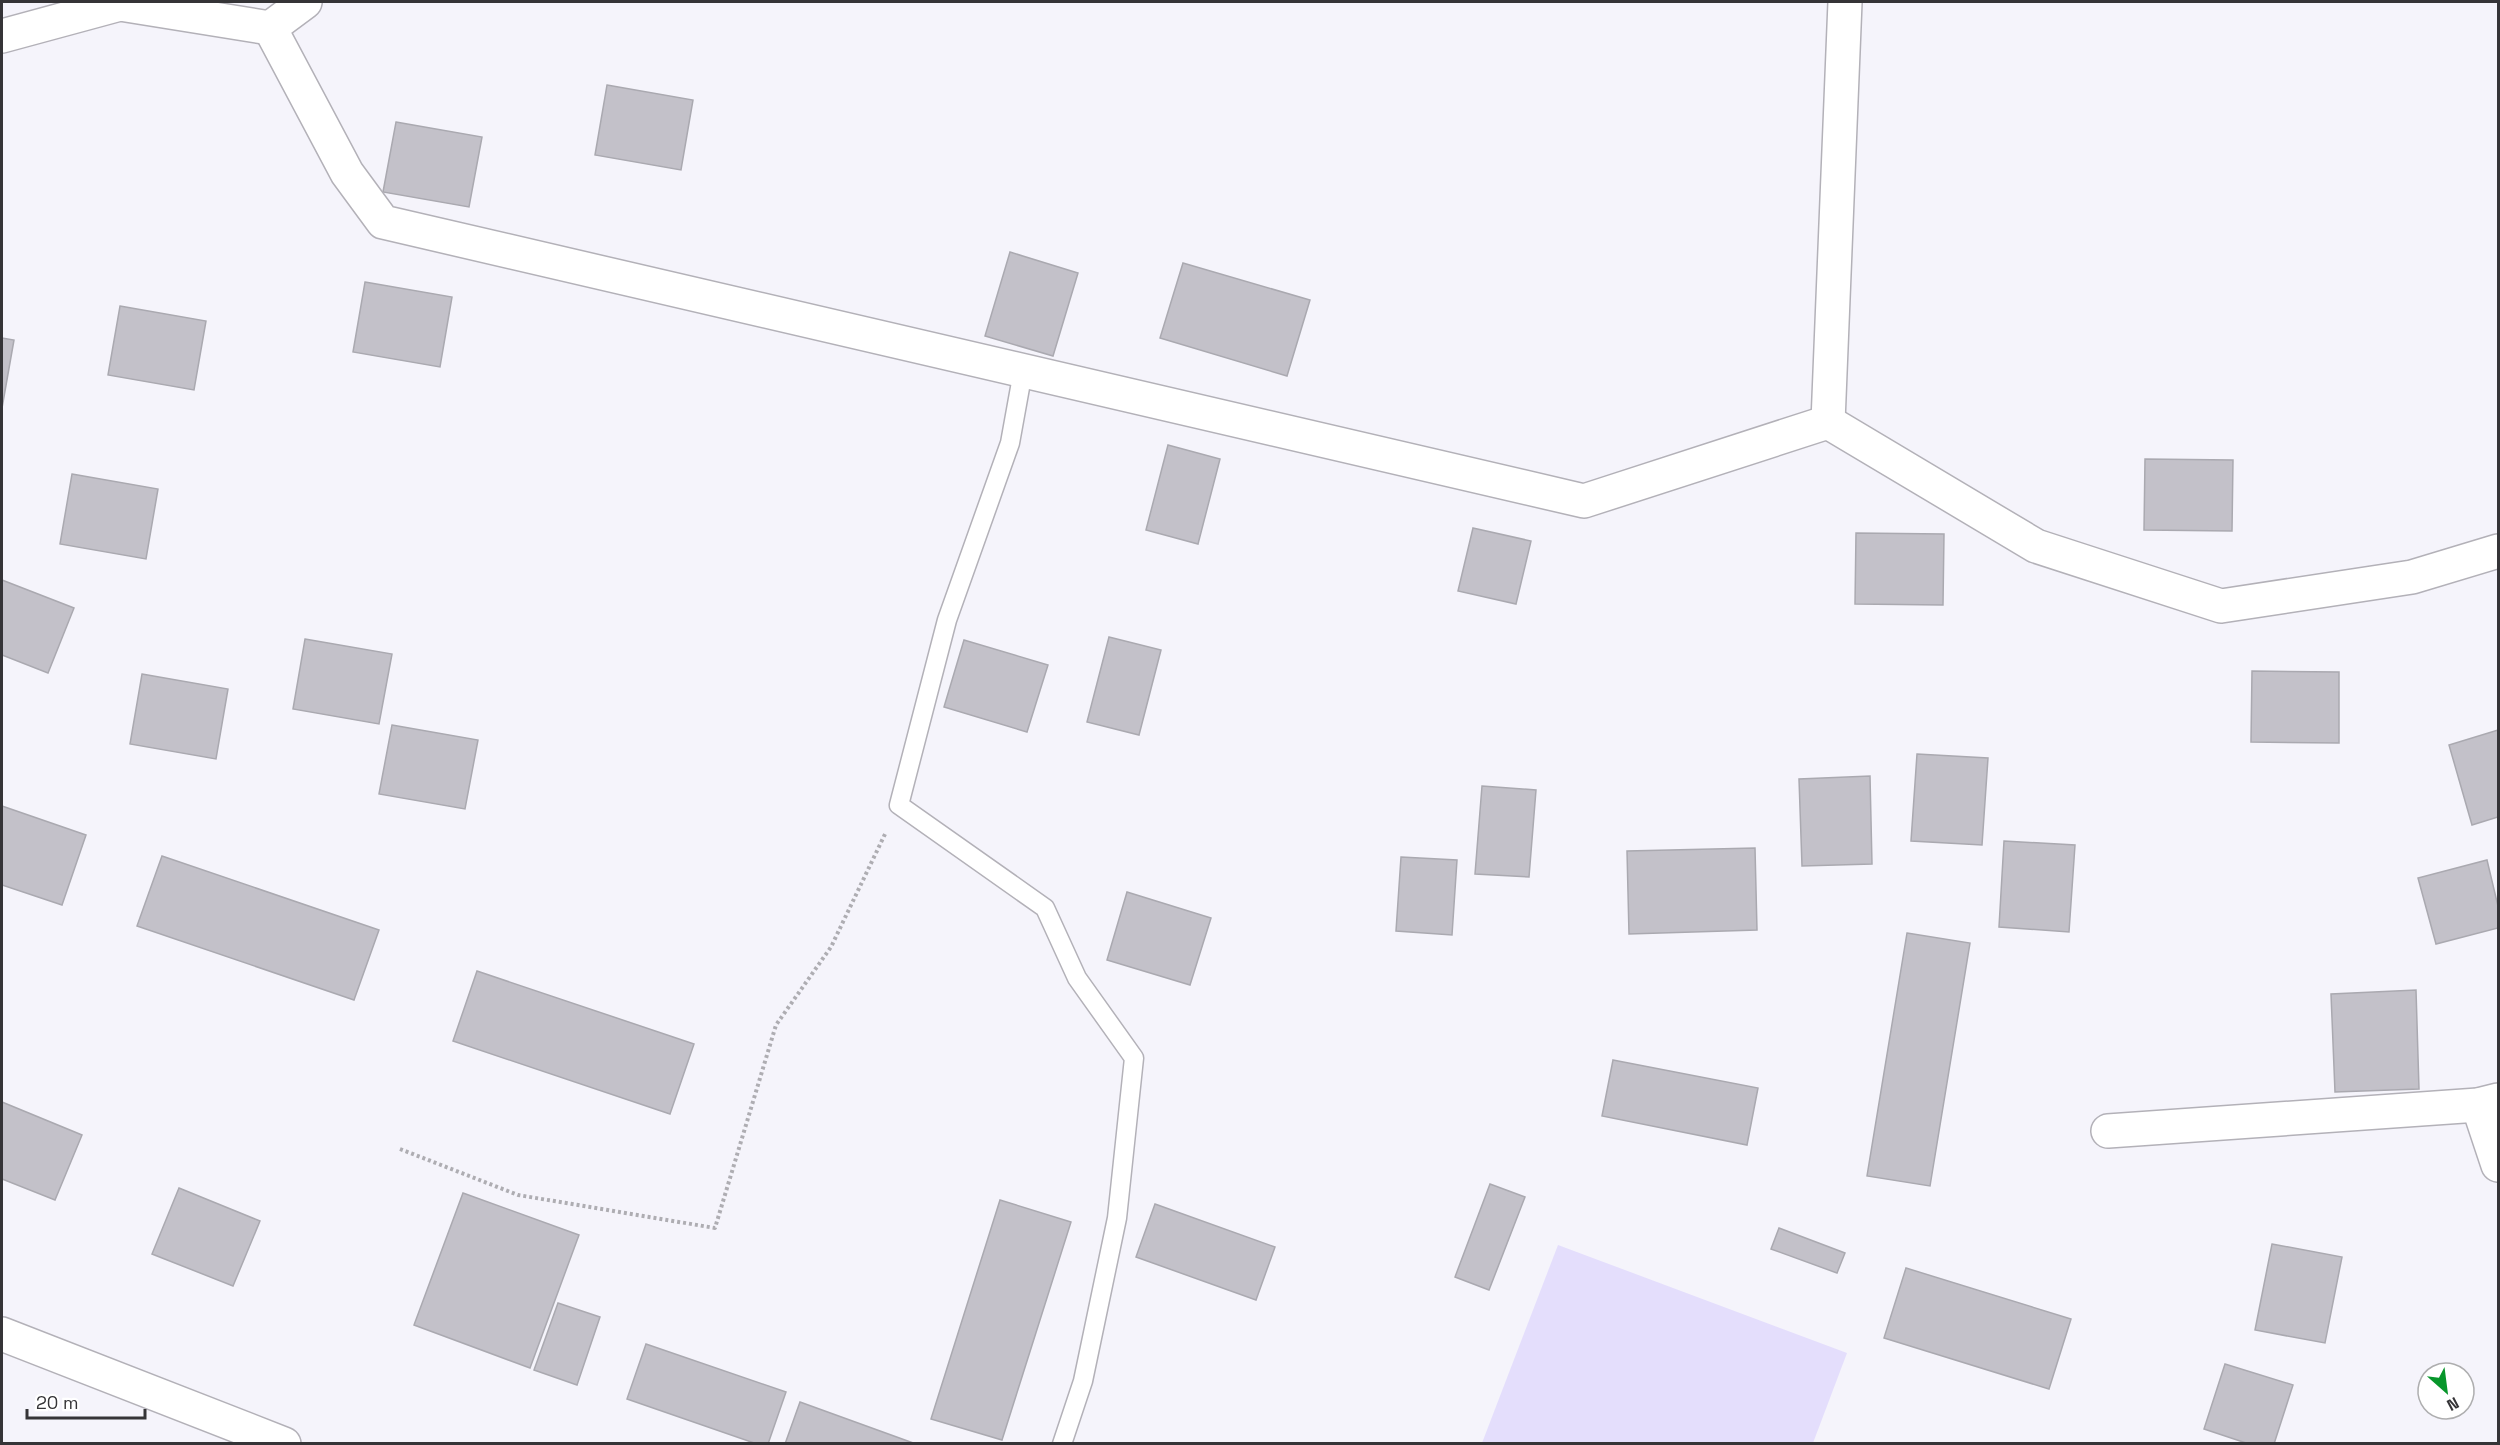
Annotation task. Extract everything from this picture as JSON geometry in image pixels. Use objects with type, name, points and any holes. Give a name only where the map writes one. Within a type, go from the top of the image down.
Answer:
[{"type":"street","points":[[2,36],[120,4],[270,28],[305,2]]},
{"type":"street","points":[[1828,422],[1845,2]]},
{"type":"street","points":[[270,28],[347,173],[383,222],[1584,501],[1828,422],[2036,546],[2221,606],[2412,577],[2499,551]]},
{"type":"street","points":[[2108,1131],[2488,1102],[2499,1165]]},
{"type":"street","points":[[2,1334],[284,1443]]},
{"type":"lane","points":[[1023,371],[1010,443],[947,620],[899,805],[1045,908],[1077,978],[1134,1058],[1117,1218],[1083,1381],[1062,1443]]},
{"type":"path","points":[[400,1149],[518,1195],[715,1228],[776,1025],[831,947],[899,805]]},
{"type":"shaded area","points":[[1558,1245],[1847,1353],[1813,1443],[1482,1443]]},
{"type":"building","points":[[607,85],[693,100],[681,170],[595,155]]},
{"type":"building","points":[[396,122],[482,137],[469,207],[383,192]]},
{"type":"building","points":[[1010,252],[1078,273],[1053,356],[985,336]]},
{"type":"building","points":[[1183,263],[1310,300],[1287,376],[1160,338]]},
{"type":"building","points":[[365,282],[452,297],[440,367],[353,352]]},
{"type":"building","points":[[120,306],[206,321],[194,390],[108,375]]},
{"type":"building","points":[[2,338],[14,340],[2,408]]},
{"type":"building","points":[[1168,445],[1220,459],[1198,544],[1146,530]]},
{"type":"building","points":[[2145,459],[2233,460],[2232,531],[2144,530]]},
{"type":"building","points":[[72,474],[158,489],[146,559],[60,544]]},
{"type":"building","points":[[1473,528],[1531,541],[1516,604],[1458,591]]},
{"type":"building","points":[[1856,533],[1944,534],[1943,605],[1855,604]]},
{"type":"building","points":[[2,580],[74,608],[48,673],[2,655]]},
{"type":"building","points":[[1109,637],[1161,650],[1139,735],[1087,722]]},
{"type":"building","points":[[305,639],[392,654],[379,724],[293,709]]},
{"type":"building","points":[[964,640],[1048,665],[1027,732],[944,707]]},
{"type":"building","points":[[2252,671],[2339,672],[2339,743],[2251,742]]},
{"type":"building","points":[[142,674],[228,689],[216,759],[130,744]]},
{"type":"building","points":[[392,725],[478,740],[465,809],[379,794]]},
{"type":"building","points":[[2498,730],[2498,817],[2472,825],[2449,745]]},
{"type":"building","points":[[1917,754],[1988,758],[1982,845],[1911,841]]},
{"type":"building","points":[[1870,776],[1872,864],[1802,866],[1799,779]]},
{"type":"building","points":[[1482,786],[1536,790],[1529,877],[1475,874]]},
{"type":"building","points":[[2,806],[86,835],[62,905],[2,885]]},
{"type":"building","points":[[2004,841],[2075,845],[2069,932],[1999,927]]},
{"type":"building","points":[[1755,848],[1757,930],[1629,934],[1627,851]]},
{"type":"building","points":[[162,856],[379,930],[354,1000],[137,926]]},
{"type":"building","points":[[1401,857],[1457,860],[1452,935],[1396,931]]},
{"type":"building","points":[[2487,860],[2498,906],[2498,928],[2436,944],[2418,878]]},
{"type":"building","points":[[1127,892],[1211,918],[1190,985],[1107,960]]},
{"type":"building","points":[[1907,933],[1970,943],[1930,1186],[1867,1176]]},
{"type":"building","points":[[477,971],[694,1044],[670,1114],[453,1041]]},
{"type":"building","points":[[2416,990],[2419,1089],[2335,1092],[2331,994]]},
{"type":"building","points":[[1613,1060],[1758,1088],[1747,1145],[1602,1116]]},
{"type":"building","points":[[2,1102],[82,1135],[55,1200],[2,1179]]},
{"type":"building","points":[[1490,1184],[1525,1197],[1489,1290],[1455,1277]]},
{"type":"building","points":[[179,1188],[260,1221],[233,1286],[152,1254]]},
{"type":"building","points":[[463,1193],[579,1235],[530,1368],[414,1325]]},
{"type":"building","points":[[1000,1200],[1071,1222],[1002,1440],[931,1419]]},
{"type":"building","points":[[1155,1204],[1275,1247],[1256,1300],[1136,1257]]},
{"type":"building","points":[[1779,1228],[1845,1253],[1837,1273],[1771,1249]]},
{"type":"building","points":[[2272,1244],[2342,1257],[2325,1343],[2255,1330]]},
{"type":"building","points":[[1906,1268],[2071,1319],[2049,1389],[1884,1338]]},
{"type":"building","points":[[558,1303],[600,1317],[577,1385],[534,1370]]},
{"type":"building","points":[[646,1344],[786,1392],[768,1444],[757,1444],[627,1399]]},
{"type":"building","points":[[2225,1364],[2293,1385],[2274,1444],[2249,1444],[2204,1429]]},
{"type":"building","points":[[800,1402],[916,1444],[785,1444]]}]
